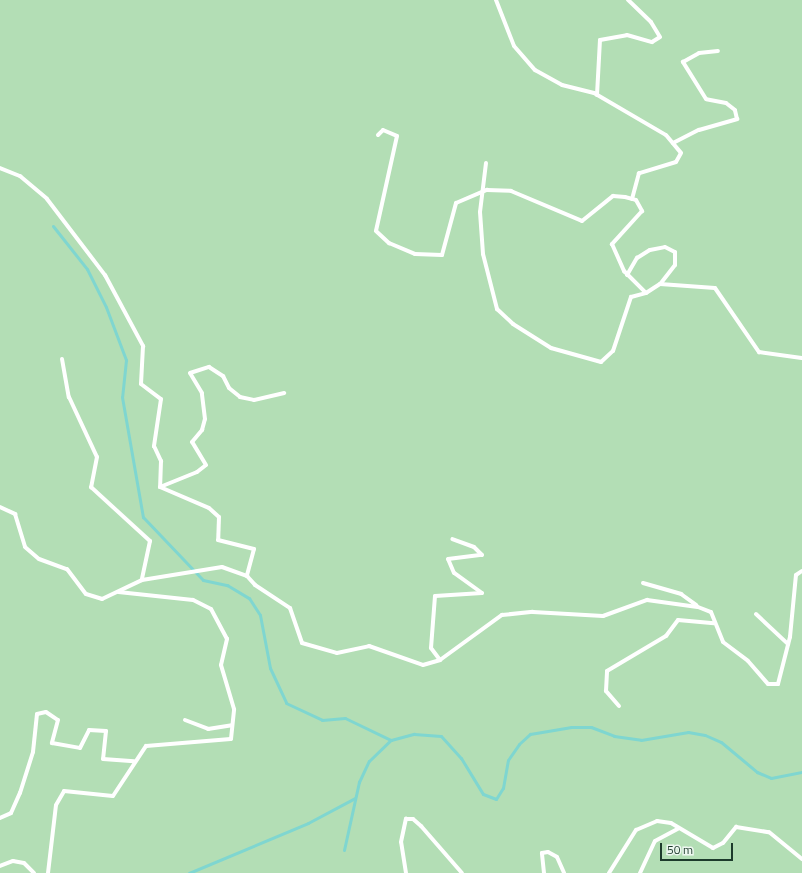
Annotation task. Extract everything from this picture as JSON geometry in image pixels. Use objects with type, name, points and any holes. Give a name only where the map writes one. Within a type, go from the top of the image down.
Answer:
[{"type":"lane","points":[[496,0],[514,46],[535,70],[562,85],[597,95],[666,135],[681,153],[676,162],[639,172],[632,199]]},
{"type":"lane","points":[[597,95],[600,40],[627,34],[652,42],[660,37],[651,22],[628,0]]},
{"type":"lane","points":[[673,143],[699,130],[737,119],[735,110],[726,103],[706,99],[683,62],[699,53],[718,50]]},
{"type":"lane","points":[[378,135],[383,130],[397,136],[376,231],[389,243],[415,254],[442,255],[456,203],[481,192],[511,190],[582,221],[613,196],[632,199],[642,211],[612,244],[627,275],[646,293]]},
{"type":"lane","points":[[486,163],[481,192],[482,254],[497,309],[551,348],[601,362],[613,351],[632,297],[646,293],[660,284],[675,265],[675,252],[665,247],[650,250],[637,258],[627,275]]},
{"type":"lane","points":[[0,168],[20,176],[72,227],[105,275],[144,346],[141,384],[161,400],[154,446],[161,461],[160,487]]},
{"type":"lane","points":[[660,284],[714,288],[759,352],[802,358]]},
{"type":"lane","points":[[62,359],[69,397],[97,457],[91,487],[150,541],[142,580]]},
{"type":"lane","points":[[160,487],[197,472],[206,465],[192,442],[202,430],[205,419],[202,393],[190,373],[209,367],[223,376],[229,388],[240,397],[254,400],[284,393]]},
{"type":"lane","points":[[160,487],[209,508],[219,517],[218,540],[254,549],[247,576]]},
{"type":"lane","points":[[0,507],[15,514],[26,547],[39,559],[67,569],[86,594],[102,599],[142,580],[201,568],[222,567],[247,576],[255,586],[290,608],[302,644],[337,653],[369,646],[423,665],[440,660],[502,615],[533,612],[603,616],[647,600],[698,607],[711,612],[714,623],[723,642],[748,661],[768,684],[778,684],[788,644],[796,575],[802,572]]},
{"type":"lane","points":[[440,660],[431,648],[435,596],[482,593],[454,573],[448,559],[482,555],[474,547],[452,540]]},
{"type":"lane","points":[[643,583],[681,594],[698,607]]},
{"type":"lane","points":[[48,873],[56,805],[64,791],[113,796],[134,761],[146,746],[164,742],[231,739],[234,709],[221,665],[227,639],[211,609],[186,598],[115,592]]},
{"type":"lane","points":[[756,614],[788,644]]},
{"type":"lane","points":[[619,706],[606,691],[607,672],[666,636],[678,620],[714,623]]},
{"type":"lane","points":[[0,818],[11,813],[20,793],[32,752],[37,714],[46,712],[58,720],[52,743],[80,748],[90,730],[106,731],[103,758],[134,761]]},
{"type":"lane","points":[[185,720],[208,729],[232,725]]},
{"type":"lane","points":[[406,873],[401,842],[406,819],[413,819],[421,826],[462,873]]},
{"type":"lane","points":[[609,873],[636,830],[657,821],[678,829],[713,848],[723,843],[736,827],[769,832],[802,858]]},
{"type":"lane","points":[[640,873],[655,841],[678,829]]},
{"type":"lane","points":[[544,873],[542,853],[548,852],[557,857],[564,873]]},
{"type":"lane","points":[[0,866],[12,861],[24,863],[34,873]]},
{"type":"green space","points":[[0,0],[802,0],[802,873],[0,873]]},
{"type":"waterway","points":[[53,226],[87,269],[106,307],[126,360],[122,397],[143,517],[203,580],[227,585],[249,598],[260,615],[270,668],[286,703],[322,720],[345,718],[391,740],[414,734],[441,736],[461,758],[483,794],[496,799],[503,788],[508,760],[519,744],[530,734],[571,727],[591,727],[614,736],[641,740],[688,732],[705,735],[721,742],[757,772],[771,778],[802,772]]},
{"type":"waterway","points":[[344,850],[359,782],[369,761],[391,740]]},
{"type":"waterway","points":[[189,873],[308,823],[355,798]]}]
